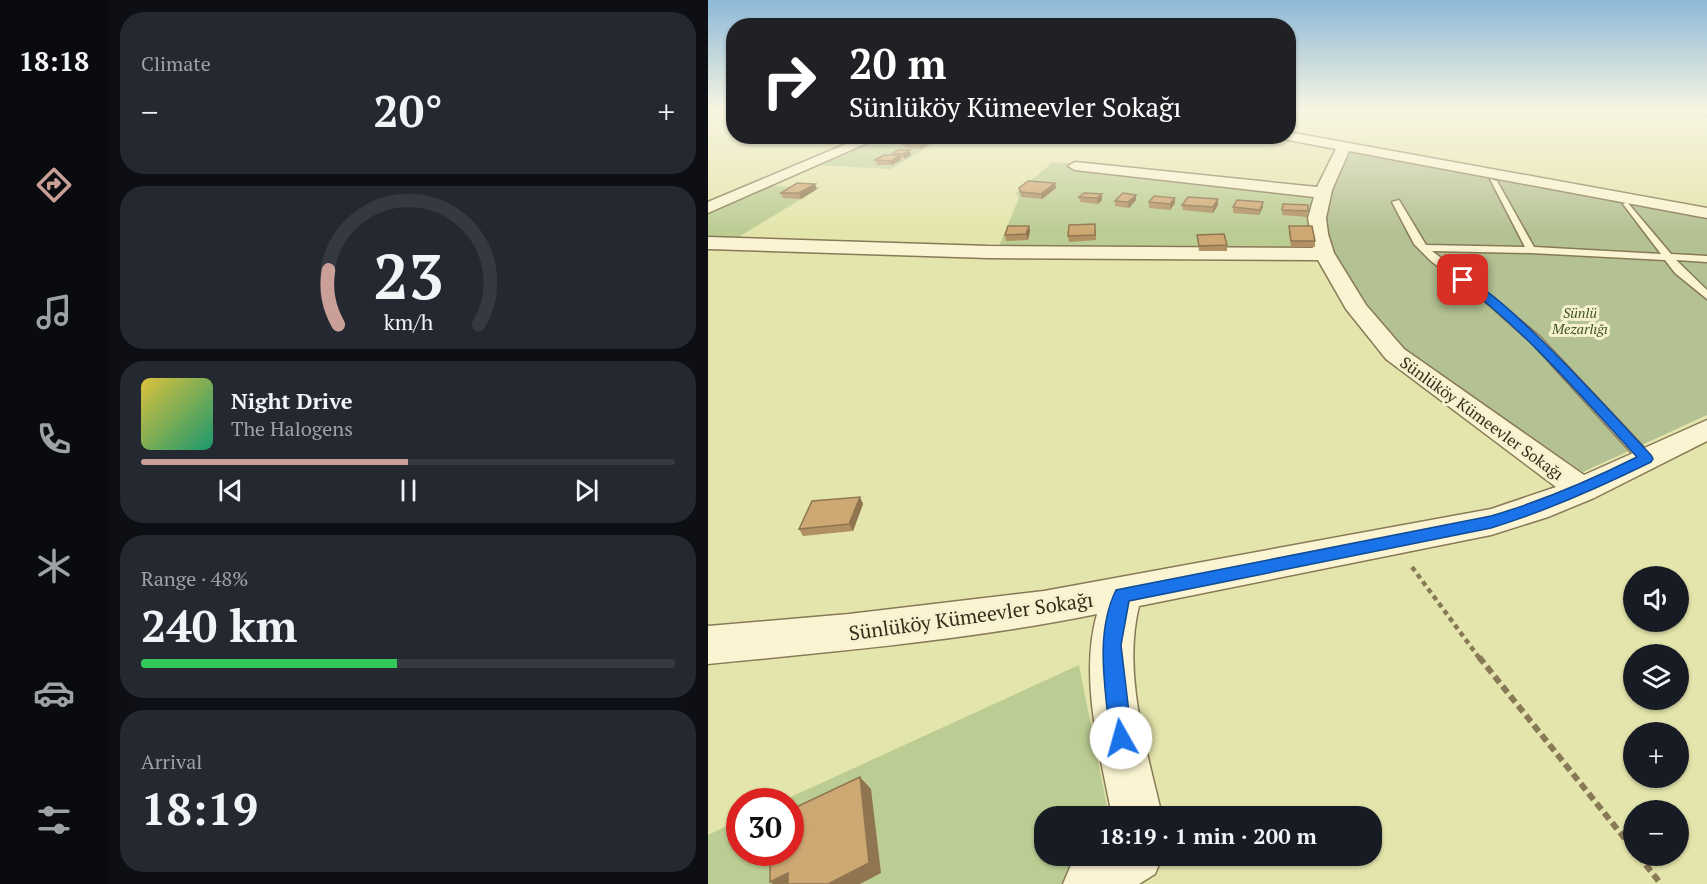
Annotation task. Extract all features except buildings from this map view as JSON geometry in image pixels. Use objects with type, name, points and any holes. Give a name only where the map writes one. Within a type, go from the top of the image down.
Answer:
[{"type":"street","points":[[708,208],[844,150]]},
{"type":"street","name":"Sünlüköy Kümeevler Sokağı","points":[[1343,150],[1324,193],[1317,219],[1324,254],[1375,331],[1395,354],[1582,490]]},
{"type":"street","points":[[1373,150],[1707,213]]},
{"type":"street","points":[[1075,166],[1324,193]]},
{"type":"street","points":[[708,243],[1008,252],[1324,254]]},
{"type":"street","name":"Sünlüköy Kümeevler Sokağı","points":[[708,645],[872,630],[1044,608],[1122,595],[1491,522],[1582,490],[1707,429]]},
{"type":"street","points":[[1122,595],[1115,620],[1112,645],[1121,738],[1135,806]]},
{"type":"street","points":[[1090,884],[1119,866]]},
{"type":"lane","points":[[1492,181],[1531,250]]},
{"type":"lane","points":[[1396,202],[1413,236],[1423,248],[1536,340],[1646,459]]},
{"type":"lane","points":[[1627,204],[1666,256],[1707,296]]},
{"type":"lane","points":[[1423,248],[1531,250],[1707,259]]},
{"type":"path","points":[[1395,542],[1466,641],[1623,836]]},
{"type":"path","points":[[1647,866],[1661,884]]},
{"type":"green space","points":[[708,150],[1707,150],[1707,884],[708,884]]},
{"type":"green space","points":[[849,150],[923,150],[891,169],[813,165]]},
{"type":"green space","name":"Sünlü Mezarlığı","points":[[1363,150],[1707,217],[1707,415],[1583,472],[1422,366],[1383,330],[1352,286],[1335,255],[1327,233],[1324,219],[1327,206],[1346,152]]},
{"type":"green space","points":[[1053,162],[1076,164],[1071,168],[1319,194],[1317,249],[999,246],[1019,198],[1016,193]]},
{"type":"green space","points":[[765,186],[821,187],[732,241],[708,240],[708,211]]},
{"type":"green space","points":[[1079,665],[1107,806],[1034,806],[1034,866],[1126,866],[1133,884],[708,884],[708,835],[726,826],[726,866],[804,866],[804,791]]},
{"type":"route","points":[[1121,738],[1112,645],[1115,620],[1122,595],[1491,522],[1582,490],[1646,459],[1536,340],[1463,280]]}]
